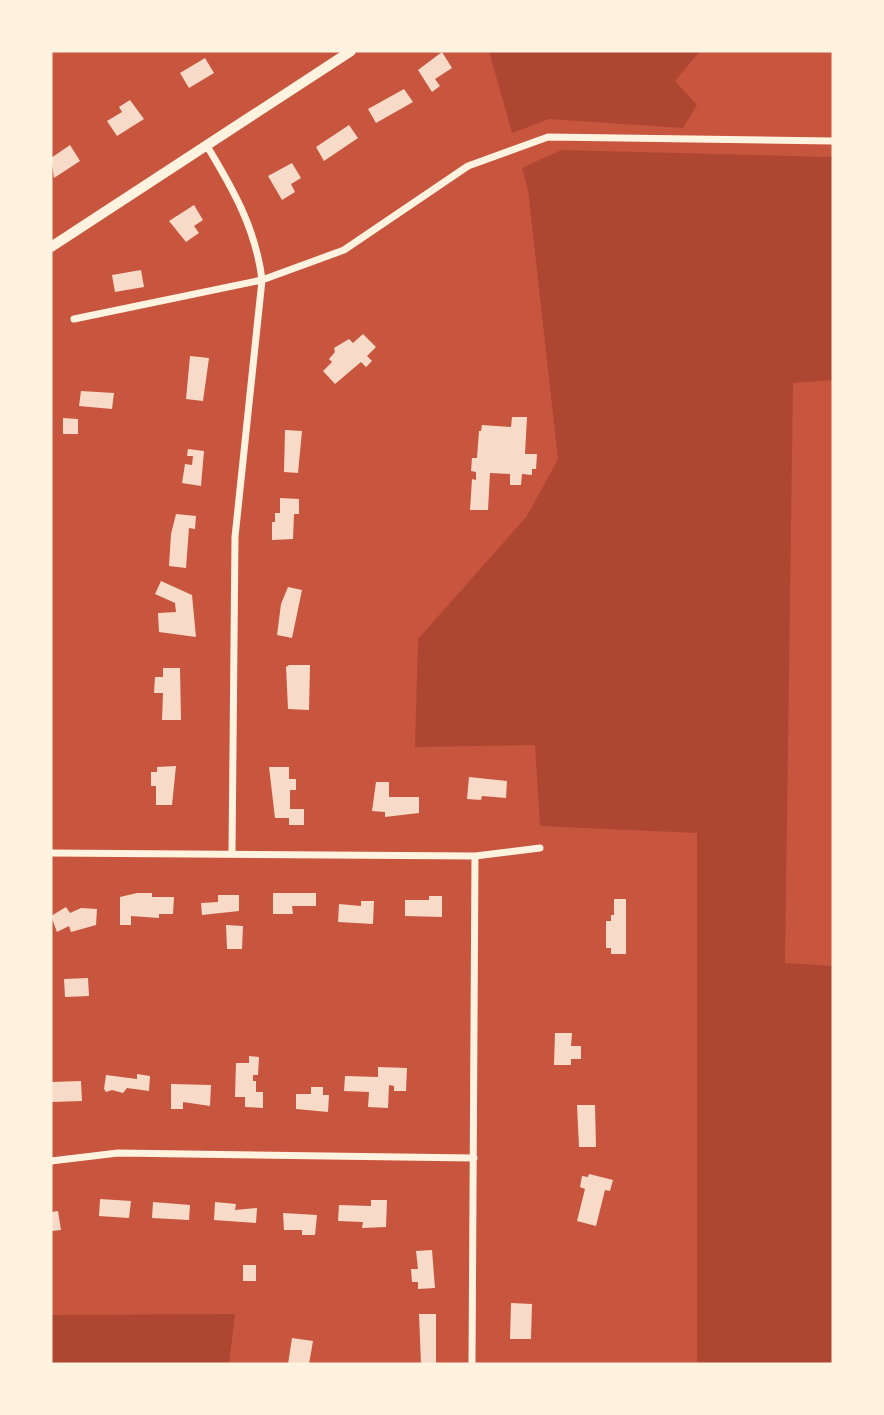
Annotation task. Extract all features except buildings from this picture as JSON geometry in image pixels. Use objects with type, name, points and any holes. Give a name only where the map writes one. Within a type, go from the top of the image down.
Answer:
[{"type":"main road","points":[[51,247],[351,51]]},
{"type":"street","points":[[74,319],[262,280],[344,250],[468,166],[548,137],[833,141]]},
{"type":"street","points":[[207,146],[239,199],[259,251],[262,280],[235,537],[232,853]]},
{"type":"street","points":[[51,853],[475,856],[540,848]]},
{"type":"street","points":[[472,1364],[475,856]]},
{"type":"street","points":[[51,1161],[118,1153],[474,1158]]},
{"type":"shaded area","points":[[489,51],[700,51],[675,81],[697,105],[683,128],[549,119],[512,133]]},
{"type":"shaded area","points":[[561,150],[833,157],[833,380],[793,383],[785,963],[833,966],[833,1364],[697,1364],[697,833],[540,826],[535,745],[415,747],[418,639],[527,516],[558,459],[528,190],[522,168]]},
{"type":"shaded area","points":[[235,1314],[229,1364],[51,1364],[51,1315]]}]
